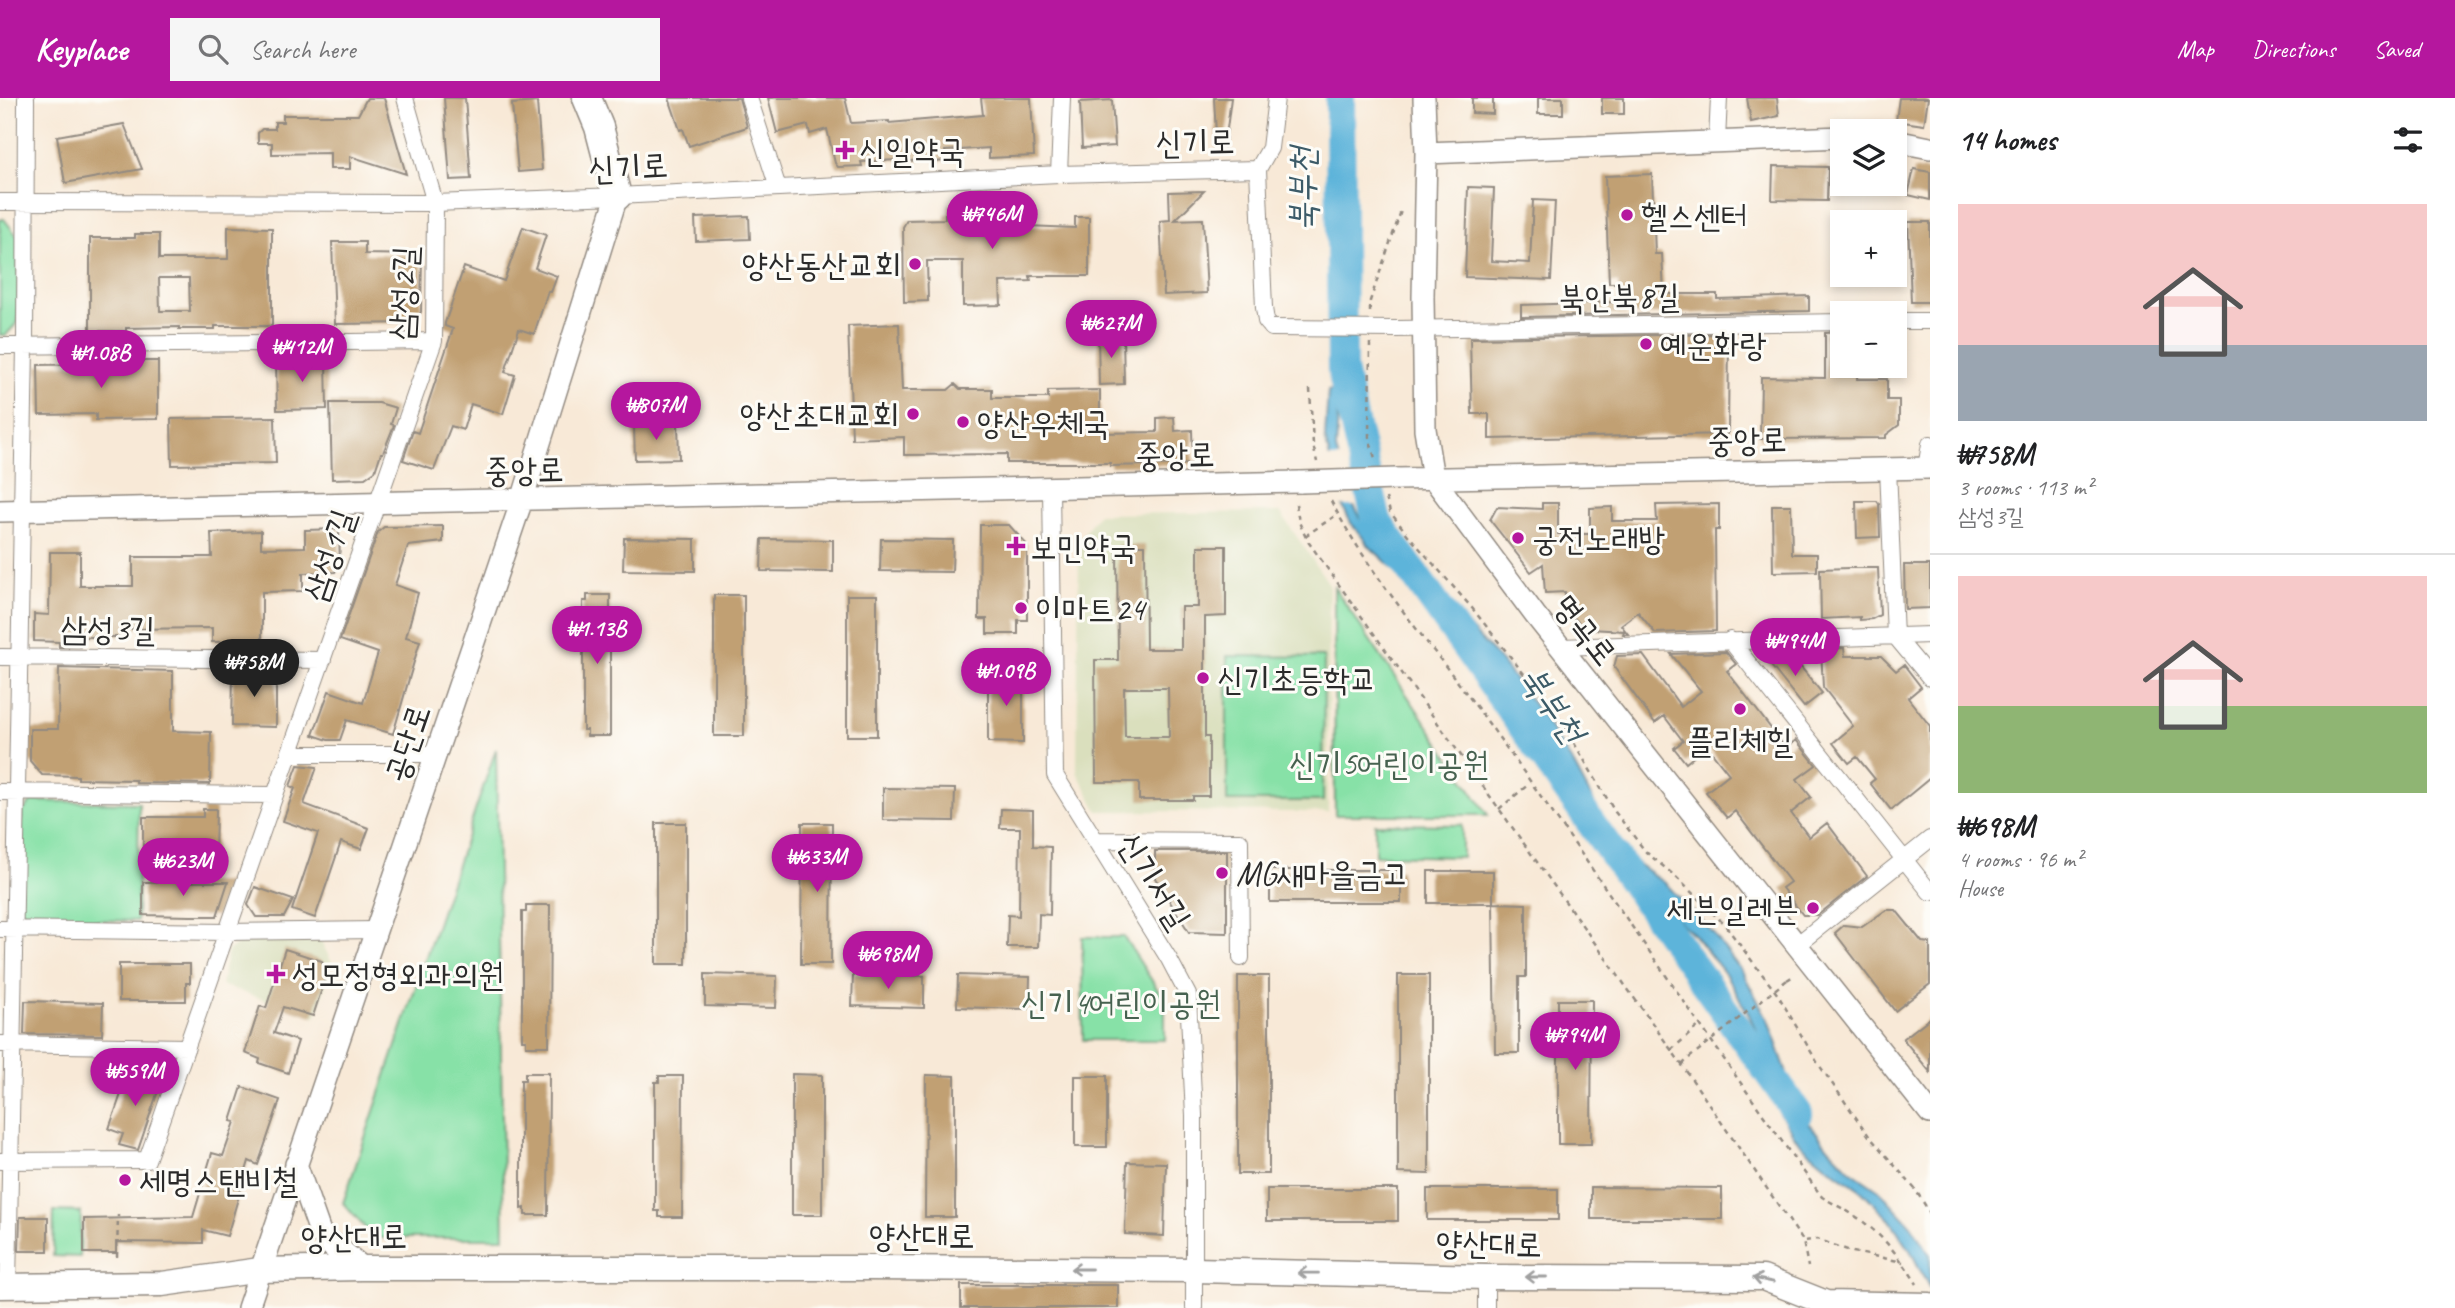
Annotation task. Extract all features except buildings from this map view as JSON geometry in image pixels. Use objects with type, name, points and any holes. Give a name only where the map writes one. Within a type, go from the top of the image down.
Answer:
[{"type":"highway","points":[[587,98],[600,127],[617,196]]},
{"type":"highway","points":[[605,98],[620,145],[617,196]]},
{"type":"main road","points":[[331,1244],[361,1268]]},
{"type":"main road","name":"양산대로","points":[[4,1286],[162,1284],[260,1270],[361,1268],[1194,1270],[1486,1277],[1763,1278],[1820,1306]]},
{"type":"main road","points":[[1820,1306],[1930,1305]]},
{"type":"street","name":"삼성3길","points":[[4,1286],[8,792],[19,657],[11,511],[25,346],[26,98]]},
{"type":"street","name":"삼성2길","points":[[378,504],[434,341],[435,203],[405,98]]},
{"type":"street","points":[[750,98],[778,188]]},
{"type":"street","points":[[1059,174],[1062,98]]},
{"type":"street","points":[[1258,169],[1270,148],[1276,98]]},
{"type":"street","name":"명곡로","points":[[1424,98],[1425,429],[1433,478],[1560,647],[1930,1113]]},
{"type":"street","points":[[1717,141],[1719,98]]},
{"type":"street","points":[[1426,153],[1830,137]]},
{"type":"street","points":[[1907,143],[1930,148]]},
{"type":"street","name":"신기로","points":[[0,202],[435,203],[1059,174],[1258,169]]},
{"type":"street","name":"북안북8길","points":[[1258,169],[1264,308],[1266,321],[1272,328],[1396,329],[1830,322]]},
{"type":"street","name":"공단로","points":[[248,1308],[522,500],[617,196]]},
{"type":"street","points":[[1907,321],[1930,321]]},
{"type":"street","points":[[0,346],[434,341]]},
{"type":"street","points":[[1928,468],[1930,444]]},
{"type":"street","points":[[1888,468],[1895,636],[1930,678]]},
{"type":"street","name":"중앙로","points":[[11,511],[1301,482],[1390,483],[1433,478],[1928,468]]},
{"type":"street","name":"신기서길","points":[[1051,488],[1055,775],[1169,958],[1188,995],[1194,1115],[1194,1308]]},
{"type":"street","name":"삼성1길","points":[[5,1161],[147,1160],[378,504]]},
{"type":"street","points":[[1560,647],[1930,635]]},
{"type":"street","points":[[1730,640],[1930,892]]},
{"type":"street","points":[[0,657],[19,657]]},
{"type":"street","name":"삼성3길","points":[[19,657],[323,660]]},
{"type":"street","points":[[290,754],[436,754]]},
{"type":"street","points":[[8,792],[275,795]]},
{"type":"street","points":[[1798,944],[1930,839]]},
{"type":"street","points":[[1095,840],[1240,841],[1241,958]]},
{"type":"street","points":[[7,929],[227,932],[375,930]]},
{"type":"street","points":[[6,1044],[187,1047]]},
{"type":"street","points":[[296,1164],[320,1232],[331,1244]]},
{"type":"street","points":[[1486,1277],[1486,1308]]},
{"type":"path","points":[[1370,315],[1370,301],[1402,208]]},
{"type":"path","points":[[1370,342],[1369,437],[1376,462]]},
{"type":"path","points":[[1310,389],[1312,444],[1319,468]]},
{"type":"path","points":[[1390,483],[1390,512],[1472,608],[1561,721],[1615,812],[1646,852],[1724,924],[1778,995],[1817,1062],[1862,1125],[1915,1189],[1930,1213]]},
{"type":"path","points":[[1325,491],[1349,535],[1486,720],[1822,1197],[1865,1223],[1903,1262],[1917,1284]]},
{"type":"path","points":[[1296,504],[1305,536],[1682,1065],[1803,1241],[1808,1267]]},
{"type":"path","points":[[1305,536],[1338,514]]},
{"type":"path","points":[[1499,809],[1531,783]]},
{"type":"path","points":[[1682,1065],[1795,975]]},
{"type":"path","points":[[1671,1050],[1700,1024]]},
{"type":"path","points":[[117,1256],[118,1215]]},
{"type":"path","points":[[1803,1241],[1816,1239],[1853,1251],[1903,1262]]},
{"type":"shaded area","name":"신기초등학교","points":[[1280,512],[1329,584],[1328,812],[1098,811],[1077,772],[1079,540],[1098,514]]},
{"type":"shaded area","name":"성모정형외과의원","points":[[256,938],[320,939],[332,963],[316,1017],[221,985],[228,951],[241,942]]},
{"type":"green space","points":[[0,219],[4,219],[18,237],[18,322],[6,335],[0,335]]},
{"type":"green space","name":"신기5어린이공원","points":[[1334,587],[1488,815],[1335,815]]},
{"type":"green space","points":[[1227,656],[1324,657],[1323,801],[1227,801]]},
{"type":"green space","points":[[496,749],[504,1238],[374,1238],[343,1203]]},
{"type":"green space","points":[[32,801],[139,803],[137,921],[31,919],[20,908],[22,812]]},
{"type":"green space","points":[[1375,824],[1462,825],[1462,857],[1375,855]]},
{"type":"green space","name":"신기4어린이공원","points":[[1082,937],[1124,937],[1165,1001],[1165,1040],[1083,1040]]},
{"type":"green space","points":[[54,1211],[81,1212],[80,1257],[53,1256]]},
{"type":"water","points":[[1339,388],[1336,450],[1353,505],[1368,529],[1387,556],[1408,573],[1425,581],[1499,659],[1539,711],[1574,765],[1612,837],[1631,859],[1665,883],[1712,932],[1743,973],[1768,1020],[1785,1067],[1795,1106],[1850,1170],[1879,1190],[1911,1225],[1930,1255],[1930,1289],[1910,1250],[1890,1220],[1862,1191],[1799,1143],[1780,1113],[1775,1081],[1763,1045],[1726,975],[1694,935],[1628,875],[1553,766],[1514,702],[1474,648],[1446,617],[1371,548],[1351,523],[1340,501],[1325,438],[1328,391]]},
{"type":"pier","points":[[1325,458],[1342,458],[1358,506],[1339,506]]},
{"type":"waterway","name":"북부천","points":[[1340,98],[1342,370],[1377,522],[1798,1114]]},
{"type":"place","name":"신일약국","points":[[845,150]]},
{"type":"place","name":"헬스센터","points":[[1627,215]]},
{"type":"place","name":"양산동산교회","points":[[915,264]]},
{"type":"place","name":"예운화랑","points":[[1646,344]]},
{"type":"place","name":"양산초대교회","points":[[913,414]]},
{"type":"place","name":"양산우체국","points":[[963,422]]},
{"type":"place","name":"궁전노래방","points":[[1518,538]]},
{"type":"place","name":"보민약국","points":[[1016,546]]},
{"type":"place","name":"이마트24","points":[[1021,608]]},
{"type":"place","name":"신기초등학교","points":[[1203,678]]},
{"type":"place","name":"플리체힐","points":[[1740,709]]},
{"type":"place","name":"MG새마을금고","points":[[1222,873]]},
{"type":"place","name":"세븐일레븐","points":[[1813,908]]},
{"type":"place","name":"성모정형외과의원","points":[[276,974]]},
{"type":"place","name":"세명스탠비철","points":[[125,1180]]}]
